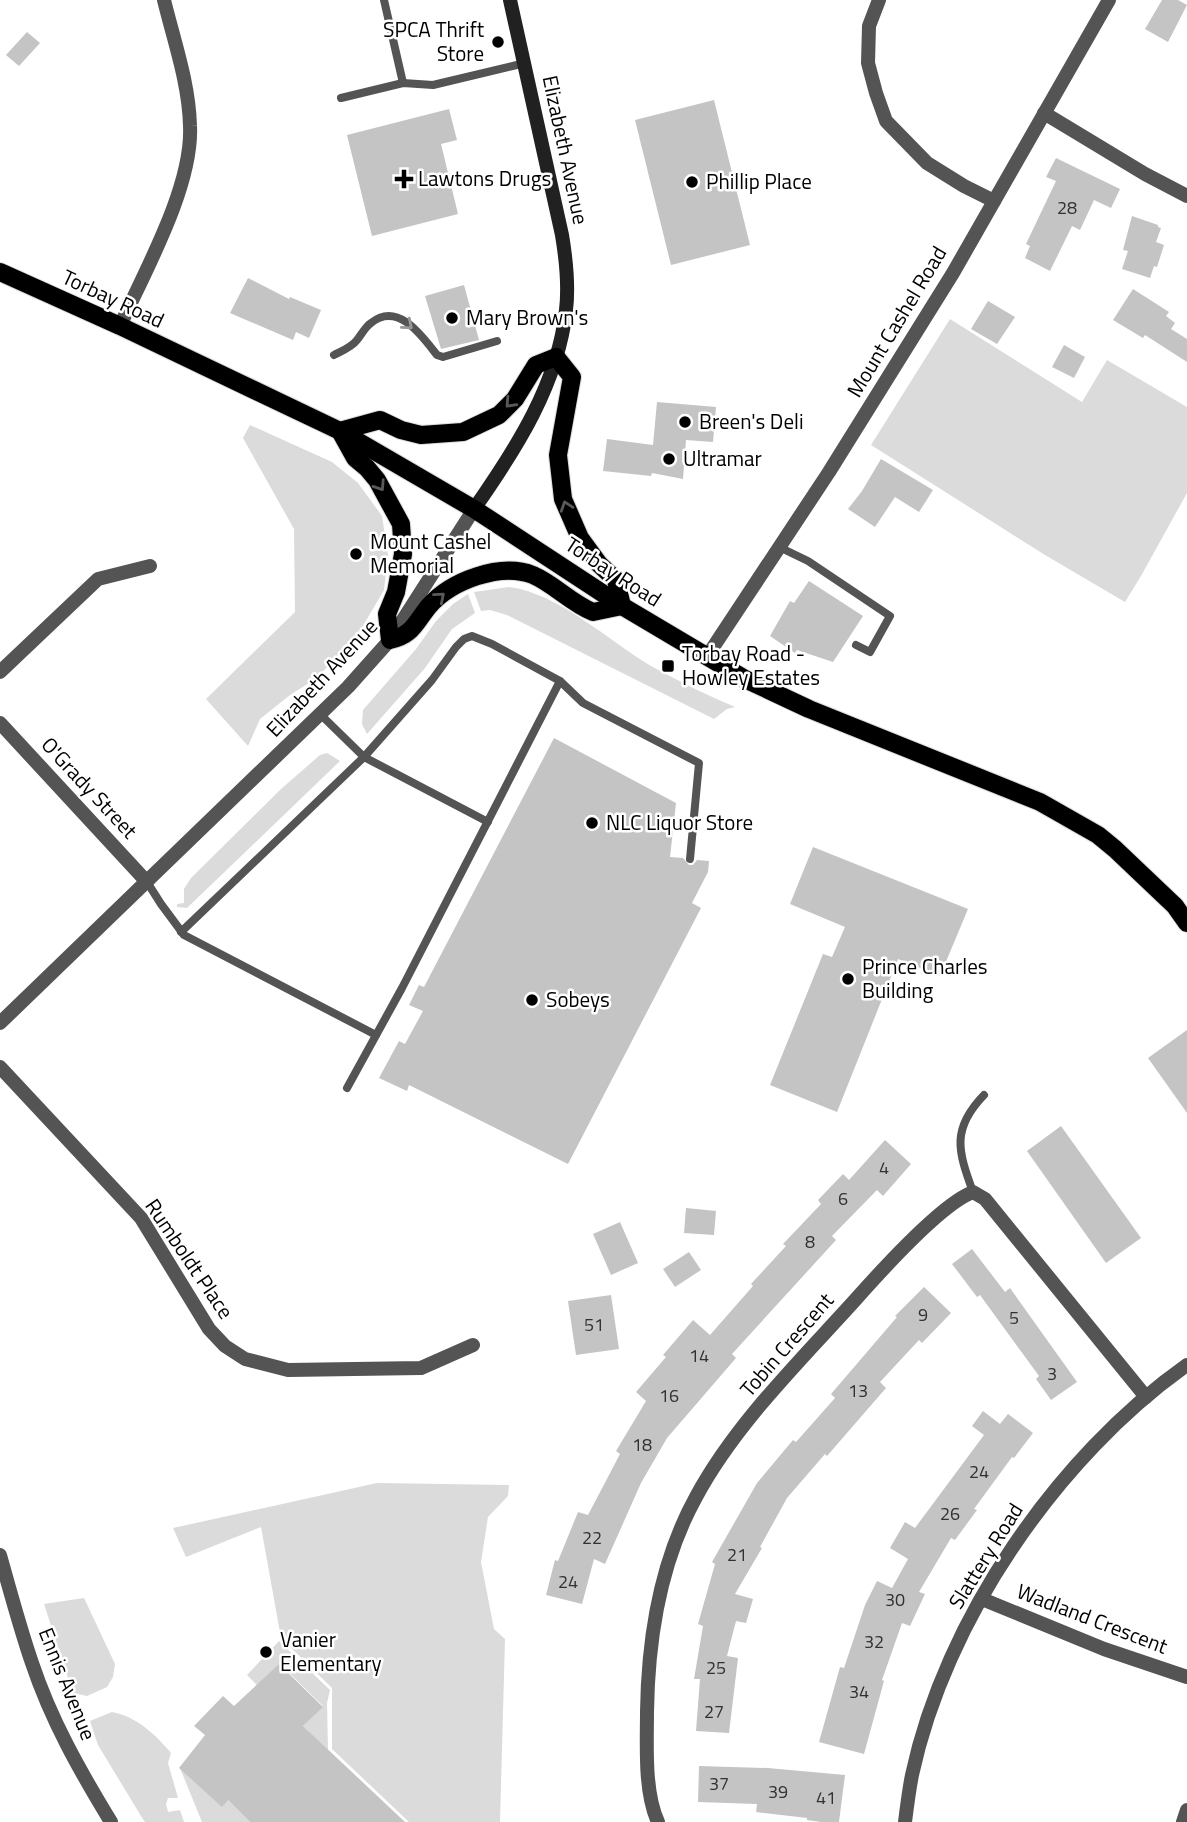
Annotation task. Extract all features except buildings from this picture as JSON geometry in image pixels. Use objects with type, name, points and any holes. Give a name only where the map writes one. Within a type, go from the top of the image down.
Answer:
[{"type":"main road","name":"Elizabeth Avenue","points":[[474,509],[506,463],[545,390],[556,357],[566,307],[566,261],[562,235],[510,0]]},
{"type":"main road","name":"Torbay Road","points":[[0,272],[340,431],[474,509],[622,606],[746,680],[809,709],[1040,802],[1098,835],[1175,906],[1187,923]]},
{"type":"main road","points":[[556,357],[572,377],[558,455],[562,499],[580,538],[599,564],[616,580],[622,606],[593,612],[534,575],[501,572],[475,578],[442,593],[408,633],[390,640],[387,614],[396,592],[403,554],[401,524],[377,480],[355,458],[340,431],[380,421],[421,435],[463,432],[499,415],[515,399],[536,365],[556,357]]},
{"type":"street","points":[[120,326],[171,211],[188,152],[191,127],[187,95],[164,0]]},
{"type":"street","points":[[879,0],[869,26],[869,63],[886,121],[927,163],[994,201]]},
{"type":"street","name":"Mount Cashel Road","points":[[706,658],[953,273],[1109,0]]},
{"type":"street","points":[[1044,113],[1187,196]]},
{"type":"street","name":"Elizabeth Avenue","points":[[0,1023],[321,715],[390,640],[474,509]]},
{"type":"street","points":[[0,672],[98,579],[150,566]]},
{"type":"street","name":"O'Grady Street","points":[[0,723],[147,882]]},
{"type":"street","name":"Rumboldt Place","points":[[0,1067],[141,1218],[209,1329],[225,1346],[246,1359],[288,1370],[421,1368],[473,1345]]},
{"type":"street","points":[[972,1192],[979,1194],[997,1210],[1146,1397]]},
{"type":"street","name":"Tobin Crescent","points":[[658,1822],[654,1813],[649,1776],[649,1664],[664,1575],[678,1534],[696,1496],[743,1426],[882,1269],[941,1213],[972,1192]]},
{"type":"street","name":"Slattery Road","points":[[905,1822],[912,1775],[933,1705],[947,1669],[982,1599],[1034,1517],[1074,1466],[1106,1431],[1187,1365]]},
{"type":"street","name":"Ennis Avenue","points":[[0,1555],[32,1664],[54,1720],[111,1822]]},
{"type":"street","name":"Wadland Crescent","points":[[982,1599],[1104,1649],[1187,1677]]},
{"type":"street","points":[[1183,1822],[1187,1810]]},
{"type":"lane","points":[[384,0],[403,83]]},
{"type":"lane","points":[[341,98],[403,83],[433,85],[525,63]]},
{"type":"lane","points":[[334,355],[356,343],[370,323],[380,317],[394,316],[409,323],[437,355],[443,356],[497,341]]},
{"type":"lane","points":[[779,547],[808,561],[890,616],[870,652],[856,645]]},
{"type":"lane","points":[[181,932],[364,757],[464,639],[472,636],[481,638],[561,681],[583,703],[699,762],[691,859]]},
{"type":"lane","points":[[347,1088],[561,681]]},
{"type":"lane","points":[[321,715],[364,757],[488,822]]},
{"type":"lane","points":[[147,882],[181,932],[376,1035]]},
{"type":"lane","points":[[972,1192],[961,1156],[960,1131],[984,1095]]},
{"type":"shaded area","points":[[950,319],[1082,402],[1107,360],[1187,407],[1187,493],[1125,602],[871,445]]},
{"type":"shaded area","points":[[250,425],[332,462],[358,483],[382,516],[388,555],[384,590],[360,631],[317,678],[260,719],[248,746],[206,699],[295,612],[294,529],[243,438]]},
{"type":"shaded area","points":[[509,587],[546,598],[583,619],[651,666],[735,707],[727,709],[714,719],[507,615],[490,610],[481,611],[474,592]]},
{"type":"shaded area","points":[[468,594],[475,613],[452,629],[425,668],[367,734],[362,724],[363,710],[416,649],[436,621]]},
{"type":"shaded area","points":[[327,753],[340,761],[187,908],[177,907],[177,904],[184,903],[184,889],[191,878],[281,789],[320,755]]},
{"type":"shaded area","points":[[377,1483],[509,1485],[508,1496],[488,1517],[481,1562],[494,1629],[505,1639],[500,1822],[409,1822],[332,1749],[332,1688],[281,1638],[261,1527],[186,1557],[173,1528]]},
{"type":"shaded area","points":[[84,1598],[115,1664],[113,1677],[107,1687],[87,1696],[73,1693],[44,1604]]},
{"type":"shaded area","points":[[279,1641],[330,1690],[327,1703],[328,1750],[303,1726],[323,1706],[280,1664],[257,1685],[247,1675]]},
{"type":"shaded area","points":[[112,1712],[145,1727],[171,1753],[168,1763],[178,1798],[168,1798],[166,1804],[168,1812],[180,1810],[184,1822],[145,1822],[141,1816],[98,1745],[90,1721]]},
{"type":"shaded area","points":[[180,1768],[228,1800],[250,1822],[202,1822]]},
{"type":"place","name":"SPCA Thrift Store","points":[[498,42]]},
{"type":"place","name":"Lawtons Drugs","points":[[404,179]]},
{"type":"place","name":"Phillip Place","points":[[692,182]]},
{"type":"place","name":"Mary Brown's","points":[[452,318]]},
{"type":"place","name":"Breen's Deli","points":[[685,422]]},
{"type":"place","name":"Ultramar","points":[[669,459]]},
{"type":"place","name":"Mount Cashel Memorial","points":[[356,554]]},
{"type":"place","name":"Torbay Road - Howley Estates","points":[[668,666]]},
{"type":"place","name":"NLC Liquor Store","points":[[592,823]]},
{"type":"place","name":"Prince Charles Building","points":[[848,979]]},
{"type":"place","name":"Sobeys","points":[[532,1000]]},
{"type":"place","name":"Vanier Elementary","points":[[266,1652]]}]
